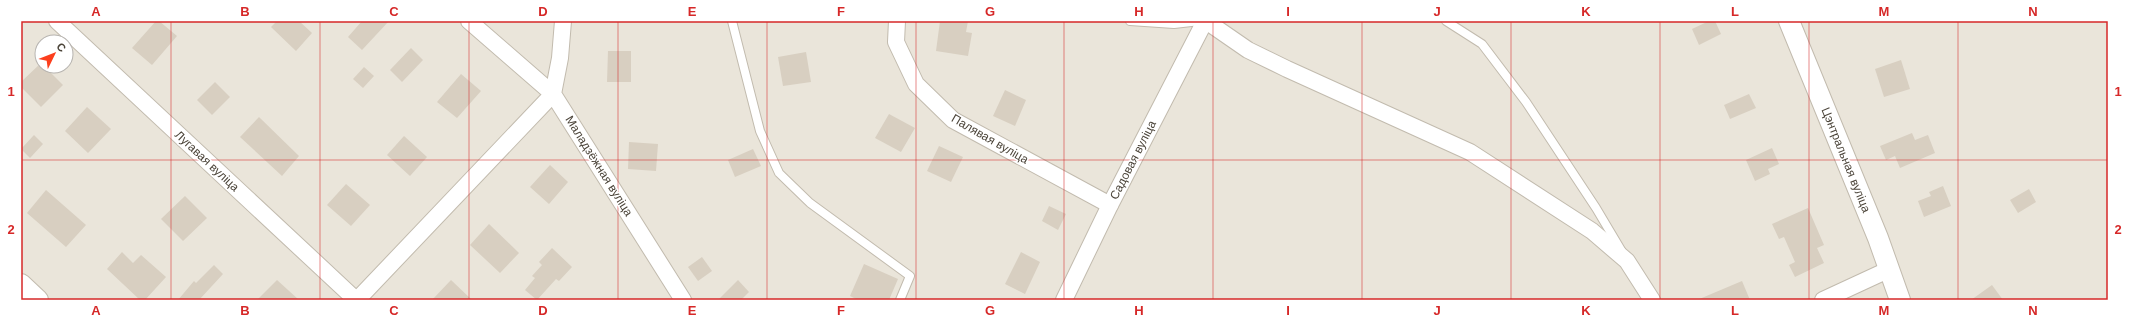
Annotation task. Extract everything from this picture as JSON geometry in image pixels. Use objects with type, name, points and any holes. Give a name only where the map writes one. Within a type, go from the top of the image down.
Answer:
[{"type":"street","name":"Лугавая вуліца","points":[[57,21],[356,300]]},
{"type":"street","name":"Маладзёжная вуліца","points":[[470,21],[553,94],[683,300]]},
{"type":"street","points":[[356,300],[553,94],[560,58],[563,21]]},
{"type":"street","name":"Палявая вуліца","points":[[897,21],[896,42],[916,84],[953,120],[1110,205]]},
{"type":"street","points":[[1206,21],[1248,50],[1470,152],[1592,231],[1627,261],[1652,300]]},
{"type":"street","name":"Садовая вуліца","points":[[1064,300],[1110,205],[1206,21]]},
{"type":"street","name":"Цэнтральная вуліца","points":[[1789,21],[1890,269],[1900,300]]},
{"type":"street","points":[[1823,300],[1890,269]]},
{"type":"street","points":[[21,284],[38,300]]},
{"type":"lane","points":[[732,21],[760,131],[779,173],[810,204],[910,276],[900,300]]},
{"type":"lane","points":[[1130,21],[1174,24],[1200,21]]},
{"type":"lane","points":[[1446,21],[1482,44],[1530,109],[1596,208],[1627,261]]},
{"type":"shaded area","points":[[21,21],[2108,21],[2108,300],[21,300]]},
{"type":"building","points":[[156,21],[159,21],[177,36],[152,65],[132,48]]},
{"type":"building","points":[[277,21],[299,21],[312,33],[296,51],[271,27]]},
{"type":"building","points":[[362,21],[389,21],[362,50],[348,37]]},
{"type":"building","points":[[940,21],[968,21],[966,32],[972,33],[968,56],[936,51]]},
{"type":"building","points":[[1709,21],[1715,21],[1721,34],[1699,45],[1692,29]]},
{"type":"building","points":[[411,48],[423,60],[402,82],[390,70]]},
{"type":"building","points":[[608,51],[631,51],[631,82],[607,82]]},
{"type":"building","points":[[806,52],[811,82],[783,86],[778,57]]},
{"type":"building","points":[[1901,60],[1910,89],[1884,97],[1875,69]]},
{"type":"building","points":[[364,67],[374,76],[363,88],[353,79]]},
{"type":"building","points":[[34,70],[34,74],[52,74],[63,85],[41,107],[21,87],[21,82]]},
{"type":"building","points":[[461,74],[481,91],[457,118],[437,102]]},
{"type":"building","points":[[215,82],[230,97],[212,115],[197,100]]},
{"type":"building","points":[[1005,90],[1026,100],[1015,126],[993,116]]},
{"type":"building","points":[[1749,94],[1756,108],[1730,119],[1724,105]]},
{"type":"building","points":[[87,107],[111,129],[88,153],[65,131]]},
{"type":"building","points":[[889,114],[915,128],[901,152],[875,138]]},
{"type":"building","points":[[259,117],[299,156],[282,176],[240,137]]},
{"type":"building","points":[[1912,133],[1915,140],[1928,135],[1935,153],[1900,168],[1895,156],[1886,160],[1880,146]]},
{"type":"building","points":[[34,135],[43,144],[30,158],[21,149]]},
{"type":"building","points":[[404,136],[427,157],[410,176],[387,155]]},
{"type":"building","points":[[629,142],[658,144],[656,171],[628,169]]},
{"type":"building","points":[[939,146],[963,157],[951,182],[927,171]]},
{"type":"building","points":[[1772,148],[1779,164],[1768,169],[1770,174],[1755,181],[1746,160]]},
{"type":"building","points":[[753,149],[761,166],[735,177],[728,160]]},
{"type":"building","points":[[550,165],[568,182],[549,204],[530,187]]},
{"type":"building","points":[[346,184],[370,205],[351,226],[327,205]]},
{"type":"building","points":[[1943,186],[1951,206],[1924,217],[1918,201],[1931,196],[1929,192]]},
{"type":"building","points":[[2029,189],[2036,202],[2018,213],[2010,200]]},
{"type":"building","points":[[46,190],[86,225],[66,247],[27,213]]},
{"type":"building","points":[[185,196],[207,218],[183,241],[161,219]]},
{"type":"building","points":[[1049,206],[1066,214],[1058,230],[1042,221]]},
{"type":"building","points":[[1808,208],[1824,245],[1817,248],[1824,263],[1795,277],[1789,265],[1795,262],[1784,237],[1779,239],[1772,224]]},
{"type":"building","points":[[489,224],[519,253],[500,273],[470,245]]},
{"type":"building","points":[[552,248],[572,267],[559,281],[556,279],[537,300],[525,290],[535,278],[532,276],[542,265],[539,262]]},
{"type":"building","points":[[122,252],[133,263],[141,255],[166,277],[145,300],[140,300],[107,269]]},
{"type":"building","points":[[1021,252],[1040,262],[1025,294],[1005,284]]},
{"type":"building","points":[[702,257],[712,271],[698,281],[688,267]]},
{"type":"building","points":[[864,264],[898,279],[889,300],[858,300],[850,296]]},
{"type":"building","points":[[214,265],[223,274],[199,300],[178,300],[194,281],[196,283]]},
{"type":"building","points":[[277,280],[299,300],[257,300]]},
{"type":"building","points":[[451,280],[472,300],[432,300]]},
{"type":"building","points":[[738,280],[749,292],[741,300],[718,300]]},
{"type":"building","points":[[1742,281],[1750,300],[1697,300]]},
{"type":"building","points":[[1992,285],[2003,300],[1971,300]]}]
